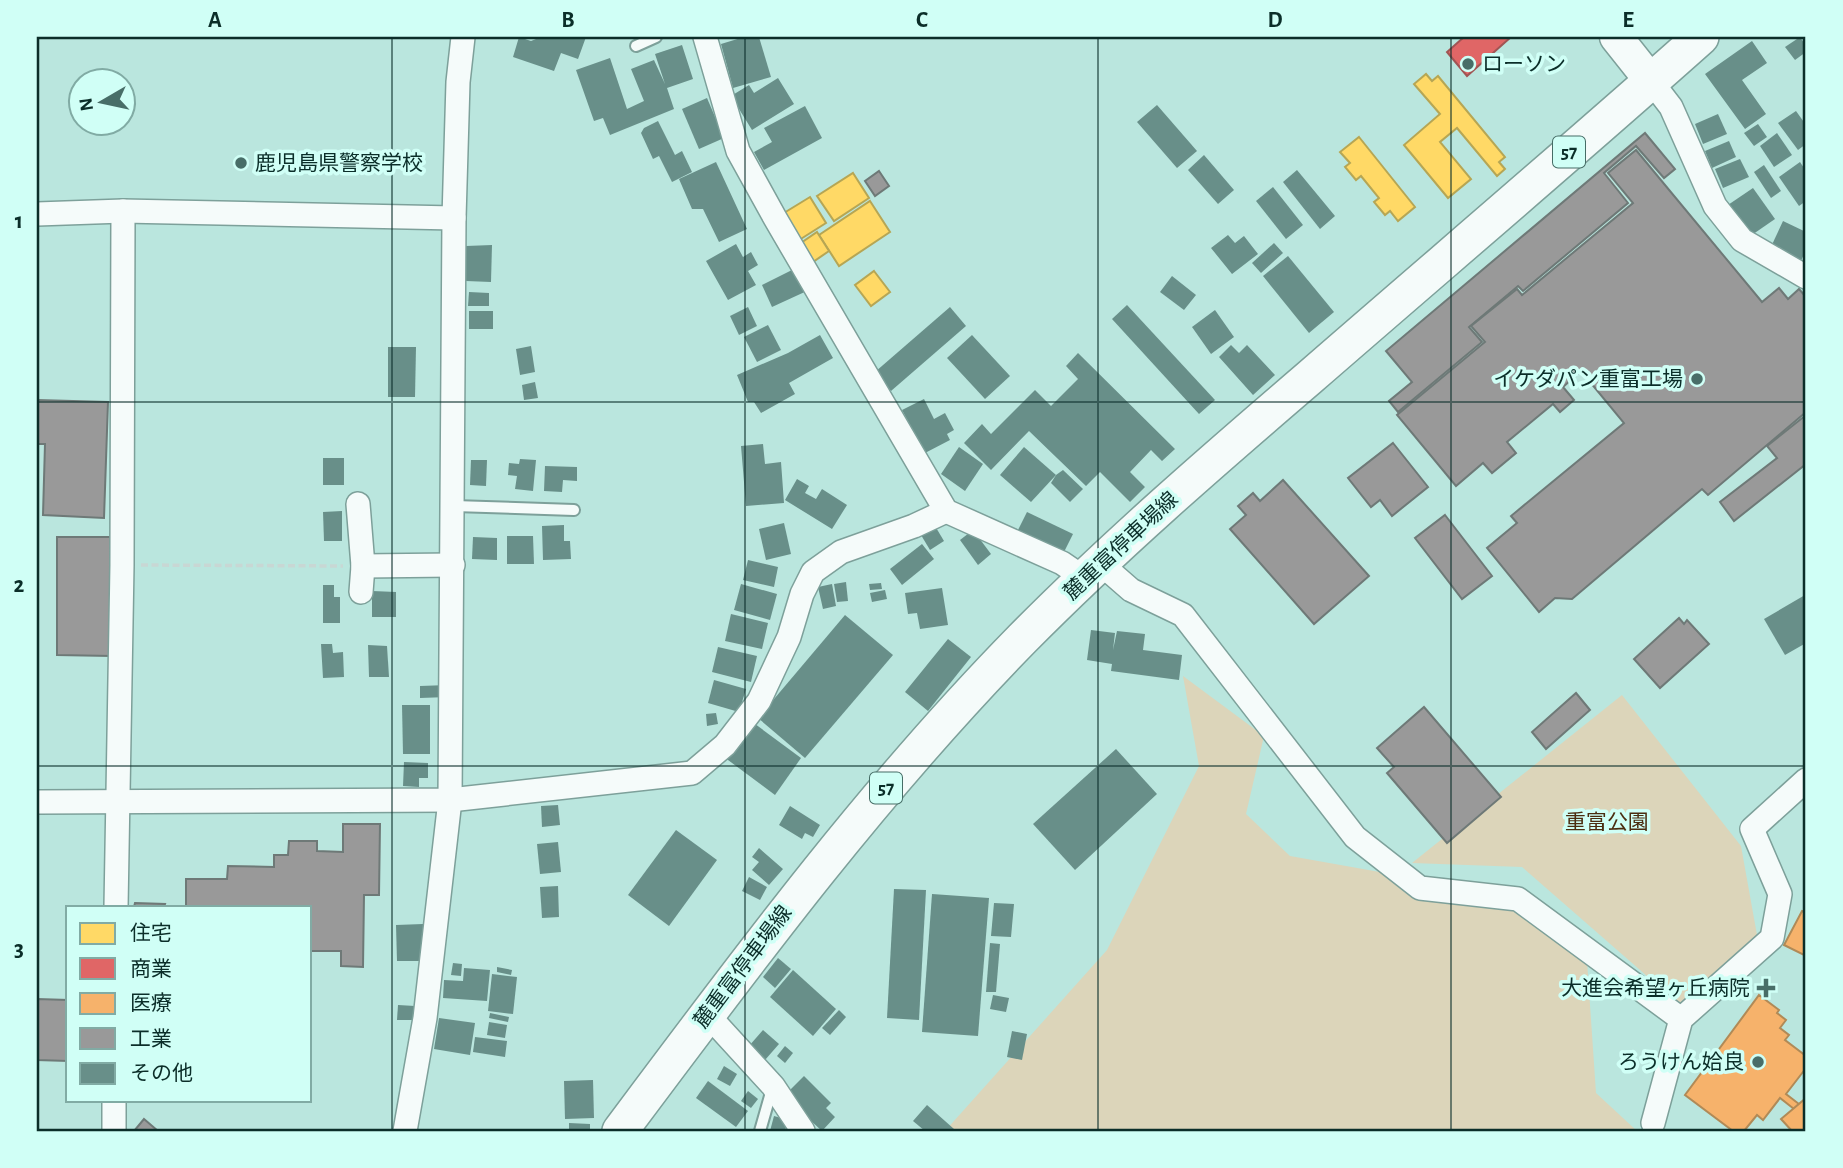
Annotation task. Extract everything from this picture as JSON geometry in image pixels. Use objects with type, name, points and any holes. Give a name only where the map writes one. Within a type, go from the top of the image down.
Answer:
[{"type":"main road","points":[[1616,37],[1651,81]]},
{"type":"main road","name":"麓重富停車場線","points":[[620,1131],[860,817],[948,716],[1023,638],[1092,570],[1263,418],[1701,37]]},
{"type":"street","points":[[405,1131],[425,1018],[450,800],[454,218],[458,82],[463,37]]},
{"type":"street","points":[[705,37],[738,151],[946,511],[1062,563],[1092,570],[1183,615],[1355,836],[1398,871],[1420,888],[1518,899],[1681,1019]]},
{"type":"street","points":[[1651,81],[1671,107],[1715,206],[1742,240],[1806,277]]},
{"type":"street","points":[[37,214],[123,211],[454,218]]},
{"type":"street","points":[[116,906],[122,565],[123,211]]},
{"type":"street","points":[[358,504],[363,566],[361,592]]},
{"type":"street","points":[[37,802],[450,800],[692,773],[725,744],[759,701],[789,637],[802,593],[813,572],[841,552],[914,526],[946,511]]},
{"type":"street","points":[[363,566],[453,565]]},
{"type":"street","points":[[1653,1123],[1681,1019],[1772,938],[1780,894],[1752,829],[1806,780]]},
{"type":"street","points":[[707,1014],[773,1086],[803,1131]]},
{"type":"street","points":[[114,1102],[114,1131]]},
{"type":"lane","points":[[636,46],[656,37]]},
{"type":"lane","points":[[454,506],[574,510]]},
{"type":"lane","points":[[760,1131],[773,1086]]},
{"type":"path","points":[[122,565],[363,566]]},
{"type":"green space","points":[[1183,676],[1264,736],[1246,814],[1290,856],[1475,889],[1586,946],[1596,1093],[1637,1131],[945,1131],[1107,950],[1199,766]]},
{"type":"green space","name":"重富公園","points":[[1622,695],[1741,846],[1757,935],[1679,1004],[1522,867],[1412,863]]},
{"type":"building: 住宅","points":[[1426,74],[1432,81],[1438,76],[1505,157],[1499,162],[1505,169],[1497,176],[1457,128],[1440,142],[1471,179],[1448,198],[1404,145],[1440,114],[1414,84]]},
{"type":"building: 住宅","points":[[1359,137],[1415,207],[1398,221],[1390,211],[1385,215],[1374,202],[1379,198],[1361,176],[1356,180],[1345,167],[1350,163],[1340,152]]},
{"type":"building: 住宅","points":[[853,173],[869,198],[834,221],[817,196]]},
{"type":"building: 住宅","points":[[810,197],[826,223],[796,242],[779,216]]},
{"type":"building: 住宅","points":[[870,201],[890,232],[839,266],[819,235]]},
{"type":"building: 住宅","points":[[817,232],[829,251],[810,264],[798,245]]},
{"type":"building: 住宅","points":[[874,271],[890,292],[871,306],[855,285]]},
{"type":"building: 商業","name":"ローソン","points":[[1464,37],[1511,37],[1467,76],[1447,52]]},
{"type":"building: 医療","points":[[1802,911],[1806,913],[1806,956],[1784,945]]},
{"type":"building: 医療","name":"ろうけん姶良","points":[[1759,995],[1779,1010],[1777,1013],[1786,1020],[1780,1028],[1789,1035],[1785,1040],[1806,1056],[1806,1068],[1786,1094],[1799,1104],[1794,1109],[1780,1098],[1763,1120],[1757,1115],[1744,1131],[1733,1131],[1685,1095]]},
{"type":"building: 医療","points":[[1806,1098],[1806,1131],[1792,1131],[1781,1119]]},
{"type":"building: 工業","points":[[1645,133],[1675,169],[1664,178],[1636,146],[1604,173],[1628,203],[1523,291],[1518,286],[1469,327],[1482,342],[1398,412],[1389,401],[1412,382],[1386,351]]},
{"type":"building: 工業","name":"イケダパン重富工場","points":[[1636,150],[1762,302],[1779,288],[1788,299],[1799,289],[1806,297],[1806,412],[1708,495],[1702,489],[1572,599],[1555,598],[1539,612],[1487,548],[1517,523],[1511,516],[1624,423],[1581,371],[1563,387],[1574,400],[1560,412],[1553,404],[1507,442],[1516,453],[1492,473],[1483,463],[1456,486],[1397,415],[1485,342],[1471,326],[1517,289],[1522,295],[1633,203],[1608,173]]},
{"type":"building: 工業","points":[[879,171],[889,186],[875,196],[865,181]]},
{"type":"building: 工業","points":[[37,400],[108,402],[104,518],[43,515],[45,444],[37,444]]},
{"type":"building: 工業","points":[[1806,415],[1806,464],[1734,521],[1720,502],[1777,458],[1767,446]]},
{"type":"building: 工業","points":[[1393,443],[1428,487],[1392,516],[1380,500],[1371,507],[1348,478]]},
{"type":"building: 工業","points":[[1283,480],[1369,576],[1314,624],[1230,529],[1246,515],[1238,506],[1253,493],[1260,501]]},
{"type":"building: 工業","points":[[1445,515],[1492,576],[1462,599],[1415,538]]},
{"type":"building: 工業","points":[[57,537],[112,537],[111,656],[57,655]]},
{"type":"building: 工業","points":[[1679,618],[1684,624],[1687,620],[1709,644],[1660,688],[1634,659]]},
{"type":"building: 工業","points":[[1576,693],[1590,710],[1546,749],[1532,732]]},
{"type":"building: 工業","points":[[1424,707],[1501,797],[1447,843],[1387,773],[1394,767],[1377,748]]},
{"type":"building: 工業","points":[[343,824],[380,824],[379,895],[364,895],[363,967],[341,966],[341,951],[312,951],[312,906],[186,906],[186,879],[227,879],[228,866],[274,867],[274,855],[288,855],[289,841],[317,841],[317,851],[343,852]]},
{"type":"building: 工業","points":[[135,903],[165,904],[164,906],[134,906]]},
{"type":"building: 工業","points":[[37,999],[66,1000],[66,1061],[37,1060]]},
{"type":"building: 工業","points":[[144,1119],[158,1131],[134,1131]]},
{"type":"building: その他","points":[[519,37],[531,41],[541,37],[586,37],[578,59],[561,53],[554,71],[513,57]]},
{"type":"building: その他","points":[[744,37],[759,37],[771,77],[733,88],[721,44]]},
{"type":"building: その他","points":[[1800,37],[1806,46],[1806,52],[1795,60],[1785,47]]},
{"type":"building: その他","points":[[1752,41],[1767,63],[1742,80],[1766,114],[1745,129],[1705,74]]},
{"type":"building: その他","points":[[682,45],[693,79],[667,88],[674,109],[610,135],[603,118],[594,121],[576,70],[610,58],[627,109],[644,101],[631,69],[654,60],[665,84],[655,54]]},
{"type":"building: その他","points":[[778,78],[794,104],[752,130],[731,96],[749,85],[754,93]]},
{"type":"building: その他","points":[[707,98],[724,138],[699,149],[682,109]]},
{"type":"building: その他","points":[[1157,105],[1197,151],[1177,168],[1137,122]]},
{"type":"building: その他","points":[[805,106],[822,138],[764,170],[754,152],[772,142],[764,128]]},
{"type":"building: その他","points":[[1796,111],[1806,125],[1806,144],[1798,150],[1778,123]]},
{"type":"building: その他","points":[[1718,114],[1727,134],[1703,144],[1695,124]]},
{"type":"building: その他","points":[[658,121],[675,155],[682,151],[692,172],[672,182],[659,156],[653,159],[641,133],[644,128]]},
{"type":"building: その他","points":[[1758,124],[1767,137],[1754,146],[1744,133]]},
{"type":"building: その他","points":[[1777,133],[1792,155],[1774,167],[1760,146]]},
{"type":"building: その他","points":[[1729,141],[1736,157],[1712,168],[1705,151]]},
{"type":"building: その他","points":[[1204,155],[1234,190],[1218,204],[1188,170]]},
{"type":"building: その他","points":[[1740,159],[1749,177],[1723,188],[1715,169]]},
{"type":"building: その他","points":[[716,162],[747,229],[719,242],[703,209],[692,209],[679,179]]},
{"type":"building: その他","points":[[1800,162],[1806,171],[1806,201],[1799,206],[1779,177]]},
{"type":"building: その他","points":[[1764,165],[1781,191],[1771,198],[1754,172]]},
{"type":"building: その他","points":[[1297,170],[1335,216],[1320,229],[1283,182]]},
{"type":"building: その他","points":[[1273,187],[1303,225],[1286,239],[1256,201]]},
{"type":"building: その他","points":[[1753,188],[1775,219],[1746,239],[1725,207]]},
{"type":"building: その他","points":[[1783,221],[1806,232],[1806,250],[1800,263],[1770,249]]},
{"type":"building: その他","points":[[1228,235],[1235,243],[1244,236],[1258,254],[1232,274],[1211,248]]},
{"type":"building: その他","points":[[1274,243],[1283,253],[1261,273],[1252,263]]},
{"type":"building: その他","points":[[736,244],[743,257],[751,252],[758,265],[748,271],[756,285],[728,300],[706,261]]},
{"type":"building: その他","points":[[492,245],[491,282],[466,281],[466,246]]},
{"type":"building: その他","points":[[1288,256],[1334,312],[1309,333],[1263,276]]},
{"type":"building: その他","points":[[798,267],[809,290],[772,307],[762,285]]},
{"type":"building: その他","points":[[1172,276],[1196,295],[1184,310],[1160,292]]},
{"type":"building: その他","points":[[469,292],[489,293],[489,306],[468,306]]},
{"type":"building: その他","points":[[1127,305],[1215,400],[1199,414],[1112,319]]},
{"type":"building: その他","points":[[748,307],[757,326],[739,335],[730,316]]},
{"type":"building: その他","points":[[950,307],[966,326],[891,391],[875,372]]},
{"type":"building: その他","points":[[1215,310],[1234,337],[1211,354],[1192,327]]},
{"type":"building: その他","points":[[469,311],[493,311],[493,329],[469,329]]},
{"type":"building: その他","points":[[768,325],[781,350],[757,362],[744,337]]},
{"type":"building: その他","points":[[820,335],[833,358],[789,383],[795,394],[761,413],[754,402],[748,402],[737,375],[788,353]]},
{"type":"building: その他","points":[[972,335],[1010,376],[985,399],[947,358]]},
{"type":"building: その他","points":[[1231,345],[1239,353],[1247,345],[1275,375],[1253,395],[1219,357]]},
{"type":"building: その他","points":[[531,346],[535,372],[520,375],[516,349]]},
{"type":"building: その他","points":[[388,347],[416,347],[415,397],[388,397]]},
{"type":"building: その他","points":[[1078,353],[1175,449],[1162,461],[1151,450],[1130,472],[1145,487],[1130,502],[1100,472],[1086,486],[1029,431],[991,470],[964,443],[982,424],[991,434],[1035,390],[1051,406],[1078,379],[1066,366]]},
{"type":"building: その他","points":[[535,382],[538,398],[524,400],[522,385]]},
{"type":"building: その他","points":[[924,399],[934,419],[945,413],[954,430],[947,434],[950,440],[925,453],[902,410]]},
{"type":"building: その他","points":[[763,444],[765,464],[781,462],[784,503],[746,506],[741,446]]},
{"type":"building: その他","points":[[959,447],[983,464],[965,491],[941,474]]},
{"type":"building: その他","points":[[1024,447],[1056,475],[1031,502],[1000,475]]},
{"type":"building: その他","points":[[323,458],[344,458],[344,485],[323,485]]},
{"type":"building: その他","points":[[520,459],[536,460],[533,491],[515,489],[517,476],[508,475],[509,463],[519,464]]},
{"type":"building: その他","points":[[471,460],[487,460],[486,486],[470,485]]},
{"type":"building: その他","points":[[545,466],[577,467],[577,481],[563,480],[562,492],[544,491]]},
{"type":"building: その他","points":[[1063,470],[1083,489],[1070,502],[1051,483]]},
{"type":"building: その他","points":[[797,479],[809,486],[805,493],[816,499],[822,489],[847,505],[832,529],[785,500]]},
{"type":"building: その他","points":[[342,511],[342,541],[324,541],[323,512]]},
{"type":"building: その他","points":[[1027,512],[1073,534],[1062,556],[1016,534]]},
{"type":"building: その他","points":[[784,523],[791,554],[766,560],[759,529]]},
{"type":"building: その他","points":[[564,525],[564,541],[570,541],[571,559],[543,560],[542,526]]},
{"type":"building: その他","points":[[935,526],[944,541],[930,550],[921,535]]},
{"type":"building: その他","points":[[973,530],[991,554],[978,565],[960,540]]},
{"type":"building: その他","points":[[507,536],[533,536],[534,564],[507,564]]},
{"type":"building: その他","points":[[473,537],[497,538],[497,560],[472,559]]},
{"type":"building: その他","points":[[922,544],[934,559],[902,585],[890,569]]},
{"type":"building: その他","points":[[748,560],[778,567],[774,587],[743,580]]},
{"type":"building: その他","points":[[846,582],[848,601],[837,602],[834,584]]},
{"type":"building: その他","points":[[881,583],[882,589],[870,590],[869,584]]},
{"type":"building: その他","points":[[741,584],[777,594],[770,620],[734,610]]},
{"type":"building: その他","points":[[832,584],[836,606],[823,609],[818,587]]},
{"type":"building: その他","points":[[323,585],[334,585],[334,597],[340,597],[340,623],[323,623]]},
{"type":"building: その他","points":[[942,588],[948,625],[920,629],[917,613],[908,614],[905,593]]},
{"type":"building: その他","points":[[885,590],[887,599],[872,602],[870,593]]},
{"type":"building: その他","points":[[372,591],[396,592],[396,617],[372,617]]},
{"type":"building: その他","points":[[1805,595],[1806,643],[1785,655],[1764,619]]},
{"type":"building: その他","points":[[731,614],[768,623],[762,649],[725,641]]},
{"type":"building: その他","points":[[845,615],[893,655],[805,758],[758,718]]},
{"type":"building: その他","points":[[1091,630],[1115,633],[1113,650],[1117,631],[1145,634],[1143,650],[1182,655],[1179,680],[1111,671],[1112,664],[1087,660]]},
{"type":"building: その他","points":[[948,639],[971,657],[928,711],[905,692]]},
{"type":"building: その他","points":[[321,644],[332,644],[333,653],[343,652],[344,677],[323,678]]},
{"type":"building: その他","points":[[368,645],[387,646],[389,677],[369,677]]},
{"type":"building: その他","points":[[718,647],[757,656],[751,682],[712,672]]},
{"type":"building: その他","points":[[714,680],[746,689],[739,712],[708,703]]},
{"type":"building: その他","points":[[448,685],[448,697],[420,698],[420,686]]},
{"type":"building: その他","points":[[402,705],[430,705],[430,754],[403,754]]},
{"type":"building: その他","points":[[716,713],[718,724],[707,726],[706,714]]},
{"type":"building: その他","points":[[751,721],[801,758],[775,795],[724,757]]},
{"type":"building: その他","points":[[1116,749],[1157,794],[1075,870],[1033,824]]},
{"type":"building: その他","points":[[404,762],[428,763],[428,778],[419,778],[419,787],[403,786]]},
{"type":"building: その他","points":[[558,805],[560,825],[542,827],[541,806]]},
{"type":"building: その他","points":[[790,806],[820,825],[813,837],[805,833],[802,839],[779,825]]},
{"type":"building: その他","points":[[676,830],[717,860],[669,926],[628,895]]},
{"type":"building: その他","points":[[558,842],[561,872],[540,874],[537,844]]},
{"type":"building: その他","points":[[759,848],[783,869],[769,885],[752,870],[759,862],[752,857]]},
{"type":"building: その他","points":[[749,877],[767,887],[760,900],[742,891]]},
{"type":"building: その他","points":[[558,886],[559,917],[542,918],[540,887]]},
{"type":"building: その他","points":[[894,889],[926,890],[919,1020],[887,1018]]},
{"type":"building: その他","points":[[932,894],[989,898],[978,1036],[922,1032]]},
{"type":"building: その他","points":[[994,903],[1014,904],[1011,937],[991,936]]},
{"type":"building: その他","points":[[423,924],[424,961],[397,961],[396,925]]},
{"type":"building: その他","points":[[990,943],[1000,944],[996,992],[986,992]]},
{"type":"building: その他","points":[[778,958],[791,969],[775,988],[763,977]]},
{"type":"building: その他","points":[[453,963],[462,964],[461,976],[451,975]]},
{"type":"building: その他","points":[[497,967],[512,970],[511,975],[497,972]]},
{"type":"building: その他","points":[[464,968],[490,970],[487,1001],[443,998],[444,980],[463,981]]},
{"type":"building: その他","points":[[793,970],[836,1009],[813,1036],[770,997]]},
{"type":"building: その他","points":[[492,974],[517,977],[513,1014],[488,1011]]},
{"type":"building: その他","points":[[993,995],[1009,998],[1006,1012],[990,1009]]},
{"type":"building: その他","points":[[398,1005],[415,1006],[414,1020],[397,1020]]},
{"type":"building: その他","points":[[839,1010],[846,1017],[830,1035],[822,1028]]},
{"type":"building: その他","points":[[490,1013],[509,1017],[508,1022],[489,1018]]},
{"type":"building: その他","points":[[439,1018],[475,1023],[470,1055],[434,1049]]},
{"type":"building: その他","points":[[489,1022],[507,1025],[505,1038],[487,1035]]},
{"type":"building: その他","points":[[763,1030],[779,1044],[765,1060],[749,1046]]},
{"type":"building: その他","points":[[1012,1031],[1027,1034],[1022,1060],[1007,1057]]},
{"type":"building: その他","points":[[475,1037],[507,1041],[505,1057],[473,1052]]},
{"type":"building: その他","points":[[785,1046],[793,1053],[785,1063],[777,1056]]},
{"type":"building: その他","points":[[724,1066],[737,1074],[730,1086],[717,1079]]},
{"type":"building: その他","points":[[804,1076],[831,1103],[826,1108],[835,1117],[822,1131],[784,1096]]},
{"type":"building: その他","points":[[593,1080],[594,1118],[565,1119],[564,1081]]},
{"type":"building: その他","points":[[708,1081],[748,1111],[736,1127],[696,1098]]},
{"type":"building: その他","points":[[748,1091],[758,1099],[751,1108],[741,1101]]},
{"type":"building: その他","points":[[927,1105],[954,1129],[925,1131],[913,1121]]},
{"type":"building: その他","points":[[774,1116],[788,1120],[785,1131],[770,1131]]},
{"type":"building: その他","points":[[569,1123],[590,1124],[590,1131],[569,1131]]},
{"type":"place","name":"ローソン","points":[[1468,64]]},
{"type":"place","name":"鹿児島県警察学校","points":[[241,163]]},
{"type":"place","name":"イケダパン重富工場","points":[[1697,379]]},
{"type":"place","name":"大進会希望ヶ丘病院","points":[[1766,988]]},
{"type":"place","name":"ろうけん姶良","points":[[1758,1062]]}]
